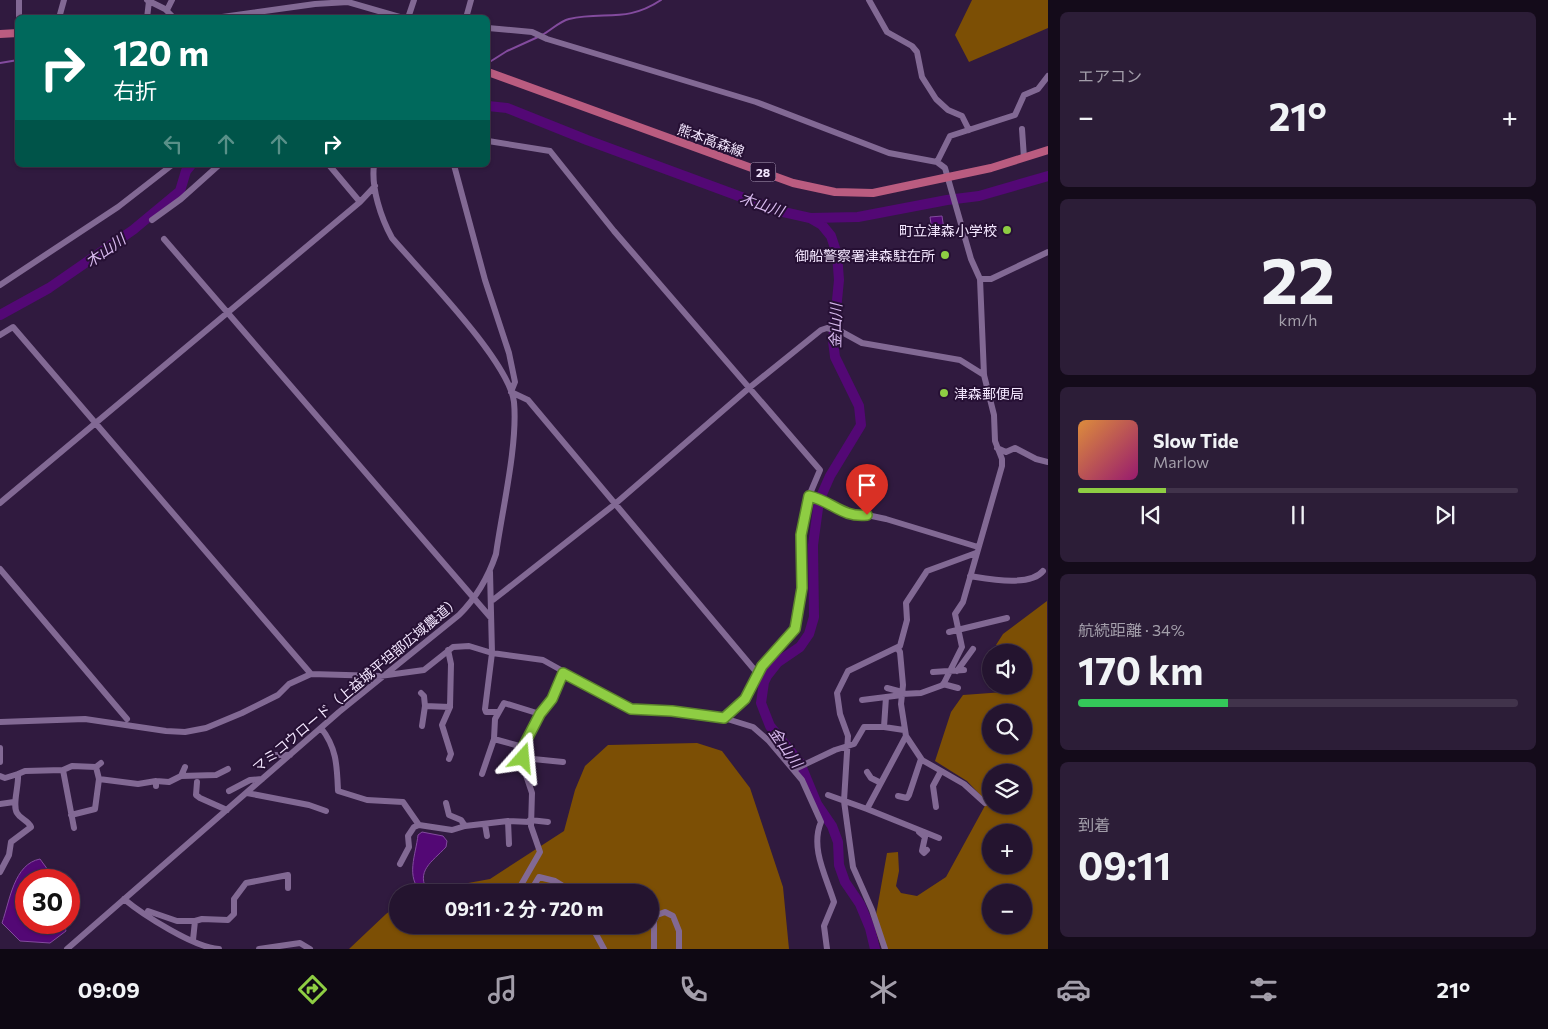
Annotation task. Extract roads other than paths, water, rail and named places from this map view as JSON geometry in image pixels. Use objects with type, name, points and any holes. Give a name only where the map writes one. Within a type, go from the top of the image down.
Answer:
[{"type":"main road","points":[[0,34],[15,33]]},
{"type":"main road","name":"熊本高森線","points":[[490,73],[793,183],[835,192],[873,193],[948,180],[1048,150]]},
{"type":"street","points":[[19,0],[19,15]]},
{"type":"street","points":[[60,15],[64,0]]},
{"type":"street","points":[[167,10],[172,0]]},
{"type":"street","points":[[409,15],[414,0]]},
{"type":"street","points":[[466,15],[466,9],[471,0]]},
{"type":"street","points":[[869,0],[887,32],[912,46],[917,52],[922,76],[936,99],[948,110],[962,116],[969,130]]},
{"type":"street","points":[[147,15],[148,1],[167,10],[171,15]]},
{"type":"street","points":[[237,15],[315,4],[348,2],[393,15]]},
{"type":"street","points":[[490,28],[532,32],[546,38],[756,102],[889,153],[937,162],[945,168],[975,272],[980,279],[984,375],[994,415],[997,448],[1002,459],[1002,466],[963,602],[955,614],[962,647],[944,684]]},
{"type":"street","points":[[937,162],[950,136],[1015,115],[1024,95],[1038,89],[1048,76]]},
{"type":"street","points":[[1022,129],[1024,158]]},
{"type":"street","points":[[490,141],[550,151],[614,231],[820,470],[801,535],[802,588],[795,629],[758,674],[745,699],[724,718]]},
{"type":"street","points":[[0,285],[118,208],[169,167]]},
{"type":"street","points":[[152,220],[181,199],[216,167]]},
{"type":"street","points":[[332,167],[360,202]]},
{"type":"street","name":"マミコウロード（上益城平坦部広域農道）","points":[[67,949],[262,779],[390,673],[474,600],[490,571],[496,554],[512,439],[514,403],[512,392],[507,380],[487,348],[392,238],[384,223],[375,186],[374,167]]},
{"type":"street","points":[[455,167],[485,280],[508,353],[515,382],[512,392],[528,400],[758,674]]},
{"type":"street","points":[[0,503],[360,202],[375,186]]},
{"type":"street","points":[[164,239],[491,618]]},
{"type":"street","points":[[980,279],[991,279],[1048,252]]},
{"type":"street","points":[[0,335],[13,327],[311,674]]},
{"type":"street","points":[[493,600],[615,504],[749,388],[821,330],[827,328],[842,332],[862,343],[960,360],[984,375]]},
{"type":"street","points":[[997,448],[1006,452],[1015,448],[1036,459],[1048,462]]},
{"type":"street","points":[[811,496],[854,517],[867,515],[886,519],[977,550]]},
{"type":"street","points":[[977,550],[927,571],[906,603],[906,624],[898,649],[900,652],[905,733],[921,759],[964,784],[982,801]]},
{"type":"street","points":[[0,570],[127,719]]},
{"type":"street","points":[[490,571],[493,600],[491,618],[492,653],[485,709],[486,712],[497,712]]},
{"type":"street","points":[[970,576],[1003,580],[1030,579],[1038,577],[1043,571]]},
{"type":"street","points":[[949,632],[1007,618]]},
{"type":"street","points":[[0,722],[85,719],[185,732],[206,728],[242,714],[278,695],[289,684],[311,674],[380,676],[390,673],[424,670],[453,647],[469,646],[492,653],[543,660],[563,673],[631,709],[672,711],[724,718],[753,728],[769,741],[795,770],[814,804],[820,822],[816,833],[822,874],[834,902],[824,926],[827,949]]},
{"type":"street","points":[[885,949],[872,910],[853,867],[844,801],[847,730],[836,699],[843,678],[848,671],[857,665],[898,649]]},
{"type":"street","points":[[933,672],[948,673],[960,671],[972,649]]},
{"type":"street","points":[[448,650],[451,664],[450,707],[442,725],[451,754],[449,759]]},
{"type":"street","points":[[522,884],[540,852],[530,821],[532,793],[523,766],[523,747],[540,714],[552,699],[563,673]]},
{"type":"street","points":[[862,700],[920,693],[944,684],[958,688]]},
{"type":"street","points":[[887,688],[902,694]]},
{"type":"street","points":[[421,693],[424,696],[425,706],[422,726]]},
{"type":"street","points":[[884,727],[886,697]]},
{"type":"street","points":[[482,774],[494,739],[497,712],[504,703],[540,714]]},
{"type":"street","points":[[425,706],[450,707]]},
{"type":"street","points":[[795,770],[815,759],[854,744],[864,727],[884,727],[905,733]]},
{"type":"street","points":[[322,728],[332,741],[337,768],[338,791],[367,800],[402,802],[418,826]]},
{"type":"street","points":[[867,809],[905,733]]},
{"type":"street","points":[[494,739],[523,747]]},
{"type":"street","points":[[0,762],[1,747]]},
{"type":"street","points":[[269,755],[290,755]]},
{"type":"street","points":[[523,758],[563,762]]},
{"type":"street","points":[[898,796],[907,798],[909,795],[921,759]]},
{"type":"street","points":[[0,776],[5,778],[25,771],[63,770],[72,766],[98,765],[99,779],[95,809],[71,815]]},
{"type":"street","points":[[181,776],[185,767]]},
{"type":"street","points":[[99,779],[138,784],[156,784],[169,782],[181,776],[216,775],[228,769]]},
{"type":"street","points":[[63,770],[68,783],[74,828]]},
{"type":"street","points":[[936,807],[933,786],[941,771]]},
{"type":"street","points":[[867,772],[871,778],[881,783]]},
{"type":"street","points":[[0,872],[9,855],[10,842],[31,827],[16,813],[14,802],[19,786],[18,774]]},
{"type":"street","points":[[229,791],[250,780],[262,779]]},
{"type":"street","points":[[197,782],[196,795],[227,810]]},
{"type":"street","points":[[247,793],[309,805],[326,811]]},
{"type":"street","points":[[828,795],[939,838]]},
{"type":"street","points":[[0,804],[14,802]]},
{"type":"street","points":[[446,803],[449,815],[460,820],[465,826]]},
{"type":"street","points":[[400,864],[409,847],[408,836],[414,827],[452,830],[465,826],[508,821],[548,822]]},
{"type":"street","points":[[508,821],[509,844]]},
{"type":"street","points":[[485,824],[487,836]]},
{"type":"street","points":[[916,829],[924,836],[922,851],[924,853],[927,850]]},
{"type":"street","points":[[148,911],[177,921],[228,920],[234,914],[234,899],[246,883],[288,875],[288,888]]},
{"type":"street","points":[[535,884],[539,877],[560,884]]},
{"type":"street","points":[[124,899],[145,916],[193,940],[219,949]]},
{"type":"street","points":[[654,949],[654,921],[657,915],[665,912],[673,916],[677,926],[679,949]]},
{"type":"street","points":[[193,940],[195,921]]},
{"type":"street","points":[[596,934],[604,949]]},
{"type":"street","points":[[259,949],[300,943],[310,949]]},
{"type":"waterway","points":[[542,35],[569,19],[637,12],[661,0]]},
{"type":"waterway","points":[[490,62],[507,51],[538,37]]},
{"type":"waterway","points":[[0,63],[15,60]]},
{"type":"waterway","name":"木山川","points":[[490,106],[507,108],[587,140],[779,211],[810,218],[858,217],[947,200],[979,196],[1048,176]]},
{"type":"waterway","name":"木山川","points":[[0,315],[49,288],[133,230],[180,191],[186,171],[189,167]]},
{"type":"waterway","name":"金山川","points":[[810,218],[822,225],[831,236],[837,254],[839,280],[833,341],[835,357],[859,406],[861,425],[830,476],[819,501],[813,545],[814,617],[809,634],[800,647],[778,662],[767,676],[764,682],[761,703],[770,726],[800,763],[817,804],[832,826],[838,842],[839,865],[845,882],[860,904],[870,928],[875,949]]},
{"type":"place","name":"町立津森小学校","points":[[1007,230]]},
{"type":"place","name":"御船警察署津森駐在所","points":[[945,255]]},
{"type":"place","name":"津森郵便局","points":[[944,393]]}]
